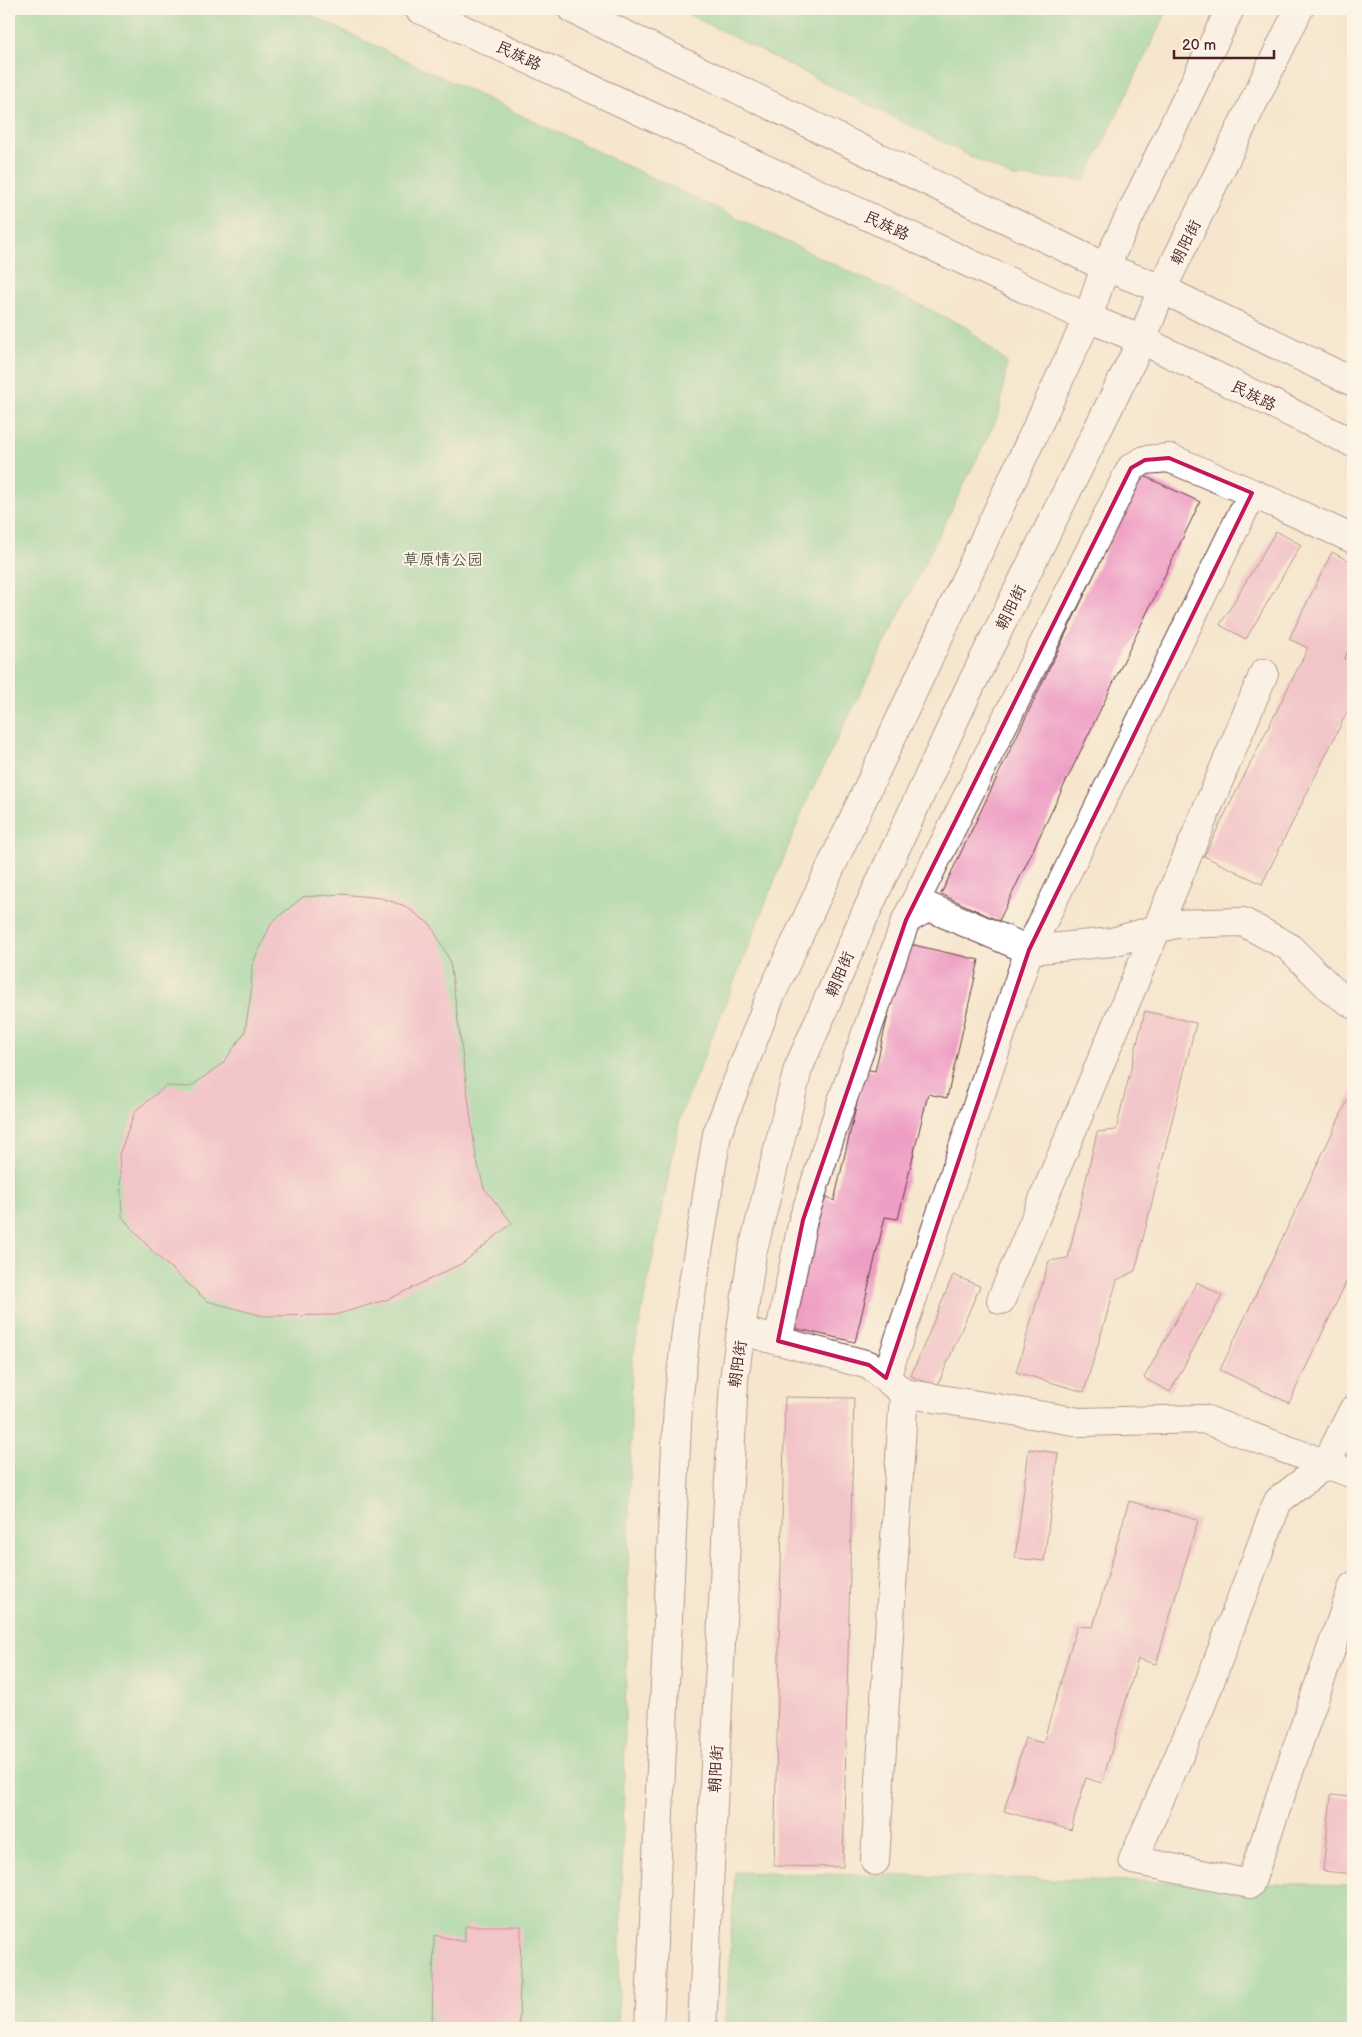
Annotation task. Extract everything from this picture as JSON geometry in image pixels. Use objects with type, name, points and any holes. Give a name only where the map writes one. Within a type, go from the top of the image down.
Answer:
[{"type":"street","name":"民族路","points":[[419,9],[1088,318],[1142,340],[1353,442]]},
{"type":"street","points":[[572,9],[1105,267],[1162,290],[1353,382]]},
{"type":"street","points":[[649,2028],[678,1403],[688,1314],[717,1134],[770,997],[1088,318],[1105,267],[1230,9]]},
{"type":"street","name":"朝阳街","points":[[702,2028],[734,1379],[752,1254],[798,1069],[859,928],[967,692],[1142,340],[1162,290],[1298,9]]},
{"type":"street","points":[[778,1341],[803,1220],[841,1104],[906,920],[1131,468],[1145,460],[1169,458],[1252,493],[1353,540]]},
{"type":"street","points":[[875,1861],[895,1386],[1028,950],[1252,493]]},
{"type":"street","points":[[1001,1300],[1264,673]]},
{"type":"street","points":[[906,920],[929,907],[1028,950],[1112,942],[1175,924],[1243,922],[1289,947],[1332,991],[1353,1004]]},
{"type":"street","points":[[742,1331],[868,1365],[895,1386],[1080,1422],[1204,1419],[1353,1474]]},
{"type":"street","points":[[1353,1410],[1326,1464],[1278,1501],[1200,1708],[1133,1860],[1250,1884],[1353,1586]]},
{"type":"highlighted area","points":[[1169,458],[1252,493],[1029,950],[886,1378],[869,1365],[778,1341],[803,1220],[906,920],[1131,468],[1145,460]]},
{"type":"green space","name":"草原情公园","points":[[9,9],[298,9],[966,327],[1007,363],[999,414],[807,800],[681,1114],[632,1362],[618,2028],[9,2028]]},
{"type":"green space","points":[[678,9],[1168,9],[1085,180],[1012,177]]},
{"type":"green space","points":[[735,1872],[1353,1886],[1353,2028],[725,2028]]},
{"type":"building","points":[[1142,475],[1200,502],[999,921],[941,894]]},
{"type":"building","points":[[1276,531],[1301,545],[1246,639],[1220,625]]},
{"type":"building","points":[[1332,552],[1353,563],[1353,640],[1344,659],[1353,664],[1353,700],[1262,884],[1204,856],[1308,648],[1289,639]]},
{"type":"building","points":[[341,894],[381,898],[405,906],[431,925],[450,961],[476,1157],[484,1188],[512,1223],[463,1263],[389,1299],[335,1315],[263,1316],[207,1301],[153,1252],[122,1217],[119,1155],[135,1111],[166,1086],[190,1087],[223,1063],[245,1032],[251,993],[252,965],[272,922],[303,897]]},
{"type":"building","points":[[905,943],[979,960],[947,1098],[928,1094],[898,1219],[885,1217],[855,1342],[789,1327],[821,1193],[834,1201],[865,1069],[875,1071]]},
{"type":"building","points":[[1145,1011],[1196,1023],[1135,1271],[1117,1280],[1084,1392],[1016,1372],[1049,1261],[1068,1258],[1097,1132],[1116,1130]]},
{"type":"building","points":[[1353,1089],[1353,1268],[1289,1403],[1220,1370]]},
{"type":"building","points":[[953,1275],[980,1286],[937,1387],[911,1376]]},
{"type":"building","points":[[1197,1282],[1222,1296],[1170,1392],[1144,1378]]},
{"type":"building","points":[[785,1397],[854,1398],[843,1867],[774,1866]]},
{"type":"building","points":[[1029,1449],[1058,1453],[1044,1561],[1015,1558]]},
{"type":"building","points":[[1129,1501],[1198,1520],[1156,1664],[1138,1659],[1102,1783],[1086,1778],[1071,1830],[1004,1811],[1025,1738],[1043,1743],[1077,1626],[1093,1627]]},
{"type":"building","points":[[1352,1775],[1353,1874],[1323,1871],[1331,1795],[1350,1797]]},
{"type":"building","points":[[465,1926],[521,1926],[519,2028],[432,2028],[434,1935],[465,1942]]}]
